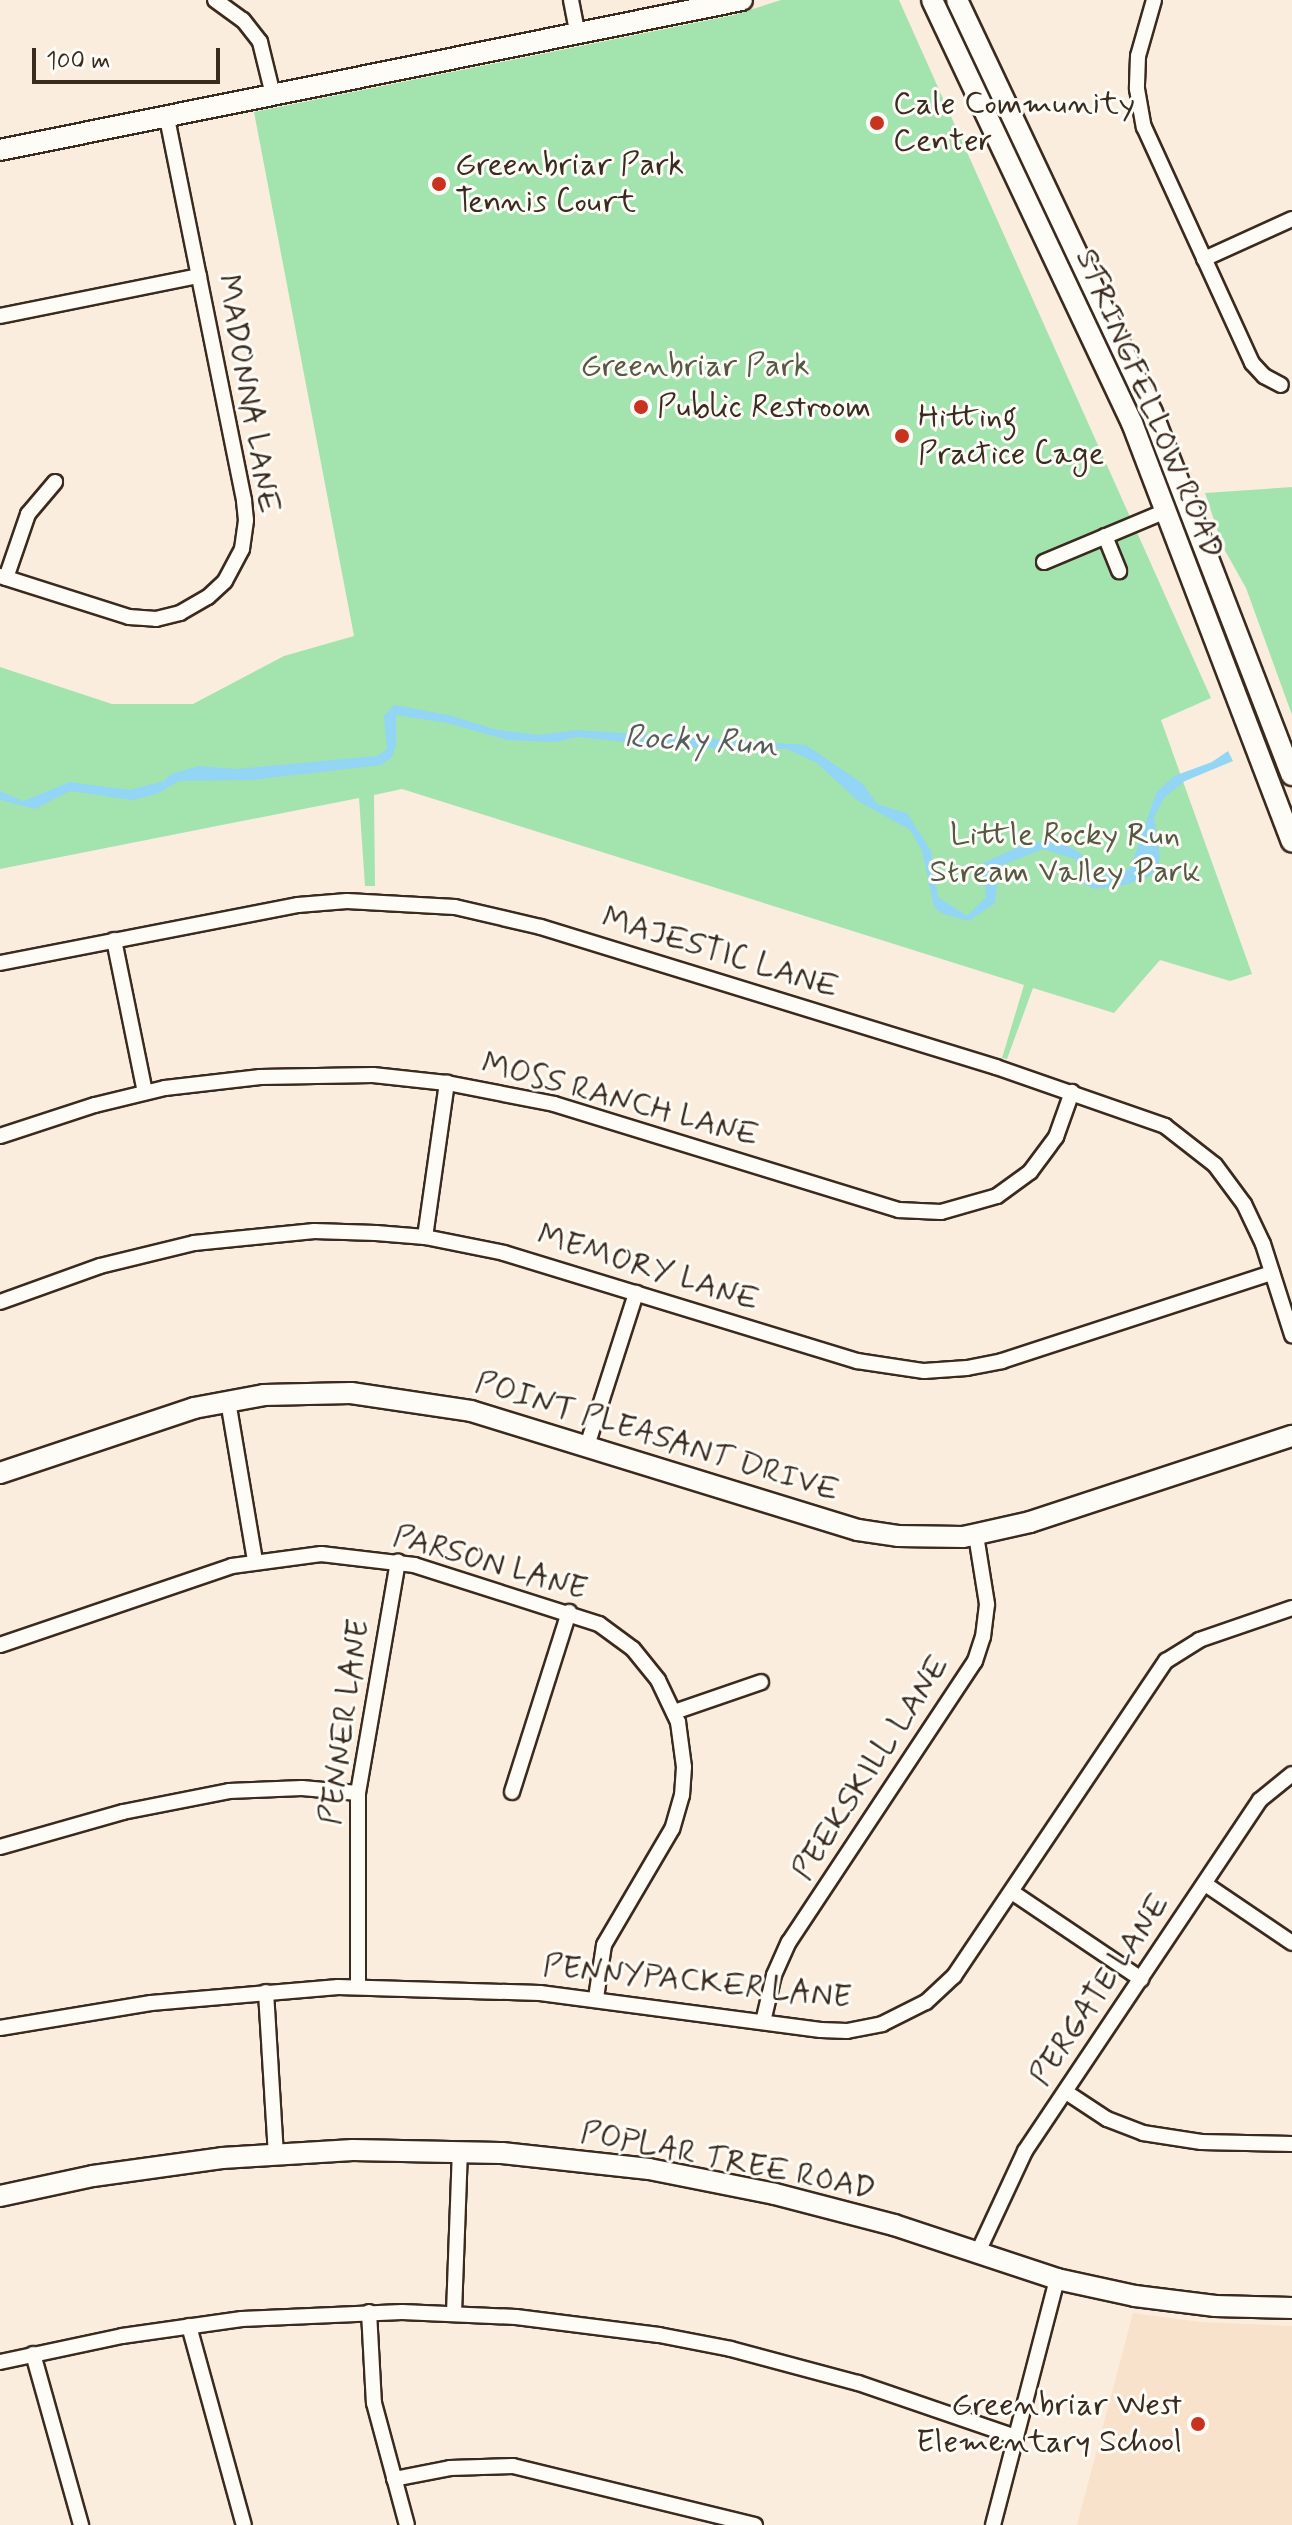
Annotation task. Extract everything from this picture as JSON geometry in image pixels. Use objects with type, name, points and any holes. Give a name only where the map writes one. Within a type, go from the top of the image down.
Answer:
[{"type":"street","points":[[215,0],[243,20],[260,42],[273,95]]},
{"type":"street","points":[[571,0],[578,35]]},
{"type":"street","points":[[0,150],[742,0]]},
{"type":"street","name":"STRINGFELLOW ROAD","points":[[932,0],[1110,373],[1292,841]]},
{"type":"street","name":"STRINGFELLOW ROAD","points":[[957,0],[1152,413],[1292,775]]},
{"type":"street","points":[[1154,0],[1138,56],[1139,104],[1147,135],[1252,363],[1264,376],[1281,385]]},
{"type":"street","name":"MADONNA LANE","points":[[3,577],[129,617],[167,617],[199,603],[217,589],[234,566],[244,538],[244,500],[167,117]]},
{"type":"street","points":[[1204,259],[1292,219]]},
{"type":"street","points":[[0,316],[199,276]]},
{"type":"street","points":[[3,577],[28,514],[55,482]]},
{"type":"street","points":[[1044,562],[1166,511]]},
{"type":"street","points":[[1105,536],[1119,571]]},
{"type":"street","name":"MAJESTIC LANE","points":[[0,963],[323,903],[399,901],[455,907],[541,927],[1153,1120],[1203,1153],[1244,1204],[1272,1273],[1292,1335]]},
{"type":"street","points":[[114,940],[145,1092]]},
{"type":"street","name":"MOSS RANCH LANE","points":[[0,1136],[145,1092],[222,1080],[298,1075],[373,1075],[447,1083],[554,1104],[899,1210],[928,1213],[979,1204],[1014,1185],[1030,1172],[1056,1137],[1072,1092]]},
{"type":"street","points":[[425,1237],[447,1083]]},
{"type":"street","name":"MEMORY LANE","points":[[0,1302],[100,1266],[194,1243],[314,1231],[425,1237],[504,1253],[857,1361],[904,1370],[947,1371],[1002,1361],[1272,1273]]},
{"type":"street","points":[[587,1446],[636,1293]]},
{"type":"street","name":"POINT PLEASANT DRIVE","points":[[0,1473],[163,1416],[228,1401],[308,1392],[393,1396],[471,1411],[858,1530],[924,1538],[976,1535],[1030,1522],[1292,1436]]},
{"type":"street","points":[[228,1401],[255,1560]]},
{"type":"street","name":"PEEKSKILL LANE","points":[[763,2022],[774,1975],[789,1942],[975,1661],[983,1637],[987,1604],[976,1535]]},
{"type":"street","name":"PARSON LANE","points":[[0,1645],[174,1583],[255,1560],[321,1554],[398,1561],[569,1612],[599,1624],[633,1649],[658,1680],[674,1712],[684,1767],[679,1808],[662,1851],[608,1935],[601,1957],[596,1998]]},
{"type":"street","name":"PENNER LANE","points":[[358,1987],[358,1793],[398,1561]]},
{"type":"street","name":"PENNYPACKER LANE","points":[[0,2028],[137,2004],[358,1987],[472,1989],[596,1998],[847,2031],[901,2017],[926,2002],[954,1976],[1166,1661],[1199,1640],[1292,1608]]},
{"type":"street","points":[[512,1792],[569,1612]]},
{"type":"street","points":[[674,1712],[761,1682]]},
{"type":"street","name":"PERGATE LANE","points":[[978,2252],[1012,2174],[1260,1800],[1292,1774]]},
{"type":"street","points":[[0,1847],[123,1812],[229,1791],[290,1788],[358,1793]]},
{"type":"street","points":[[1205,1884],[1292,1943]]},
{"type":"street","points":[[1012,1892],[1141,1979]]},
{"type":"street","points":[[266,1992],[276,2154]]},
{"type":"street","points":[[1066,2092],[1107,2119],[1143,2133],[1201,2142],[1292,2144]]},
{"type":"street","points":[[454,2313],[460,2151]]},
{"type":"street","name":"POPLAR TREE ROAD","points":[[0,2196],[149,2167],[276,2154],[460,2151],[584,2161],[675,2174],[837,2209],[1057,2279],[1181,2303],[1292,2308]]},
{"type":"street","points":[[993,2525],[1057,2279]]},
{"type":"street","points":[[369,2312],[370,2374],[407,2525]]},
{"type":"street","points":[[0,2362],[189,2326],[288,2315],[454,2313],[590,2325],[731,2349],[858,2383],[1016,2437]]},
{"type":"street","points":[[189,2326],[244,2525]]},
{"type":"street","points":[[33,2354],[81,2525]]},
{"type":"street","points":[[394,2479],[450,2468],[513,2466],[755,2525]]},
{"type":"shaded area","name":"Greenbriar West Elementary School","points":[[1133,2313],[1201,2322],[1292,2326],[1292,2525],[1077,2525]]},
{"type":"green space","name":"Greenbriar Park","points":[[781,0],[899,0],[1211,698],[1161,720],[1252,974],[1230,981],[1160,960],[1114,1013],[1033,988],[1007,1059],[1002,1058],[1024,985],[402,789],[374,795],[375,886],[365,886],[359,798],[0,869],[0,667],[112,704],[193,704],[284,656],[354,636],[254,112],[734,15]]},
{"type":"green space","points":[[1292,487],[1292,715],[1246,588],[1223,547],[1205,493]]},
{"type":"water","name":"Rocky Run","points":[[394,705],[449,715],[497,730],[538,735],[577,730],[806,745],[863,784],[877,804],[907,813],[931,851],[938,897],[967,916],[986,897],[983,863],[1029,842],[1057,841],[1079,852],[1099,873],[1109,875],[1130,869],[1156,793],[1174,776],[1212,762],[1228,751],[1233,761],[1185,781],[1165,797],[1154,817],[1160,858],[1150,876],[1125,885],[1095,889],[1082,883],[1075,859],[1043,849],[1000,866],[992,877],[997,885],[995,903],[969,921],[943,914],[934,907],[922,851],[910,830],[858,801],[817,763],[787,749],[685,748],[577,737],[555,742],[508,740],[447,723],[396,715],[396,745],[392,757],[381,765],[252,780],[179,781],[157,794],[132,800],[70,791],[35,809],[0,800],[0,791],[23,801],[70,782],[129,790],[164,781],[171,774],[199,766],[236,769],[377,756],[387,749],[384,716]]},
{"type":"place","name":"Cale Community Center","points":[[877,123]]},
{"type":"place","name":"Greenbriar Park Tennis Court","points":[[439,184]]},
{"type":"place","name":"Public Restroom","points":[[641,407]]},
{"type":"place","name":"Hitting Practice Cage","points":[[902,436]]},
{"type":"place","name":"Greenbriar West Elementary School","points":[[1198,2424]]},
{"type":"park label","name":"Little Rocky Run Stream Valley Park","points":[[1065,854]]}]
